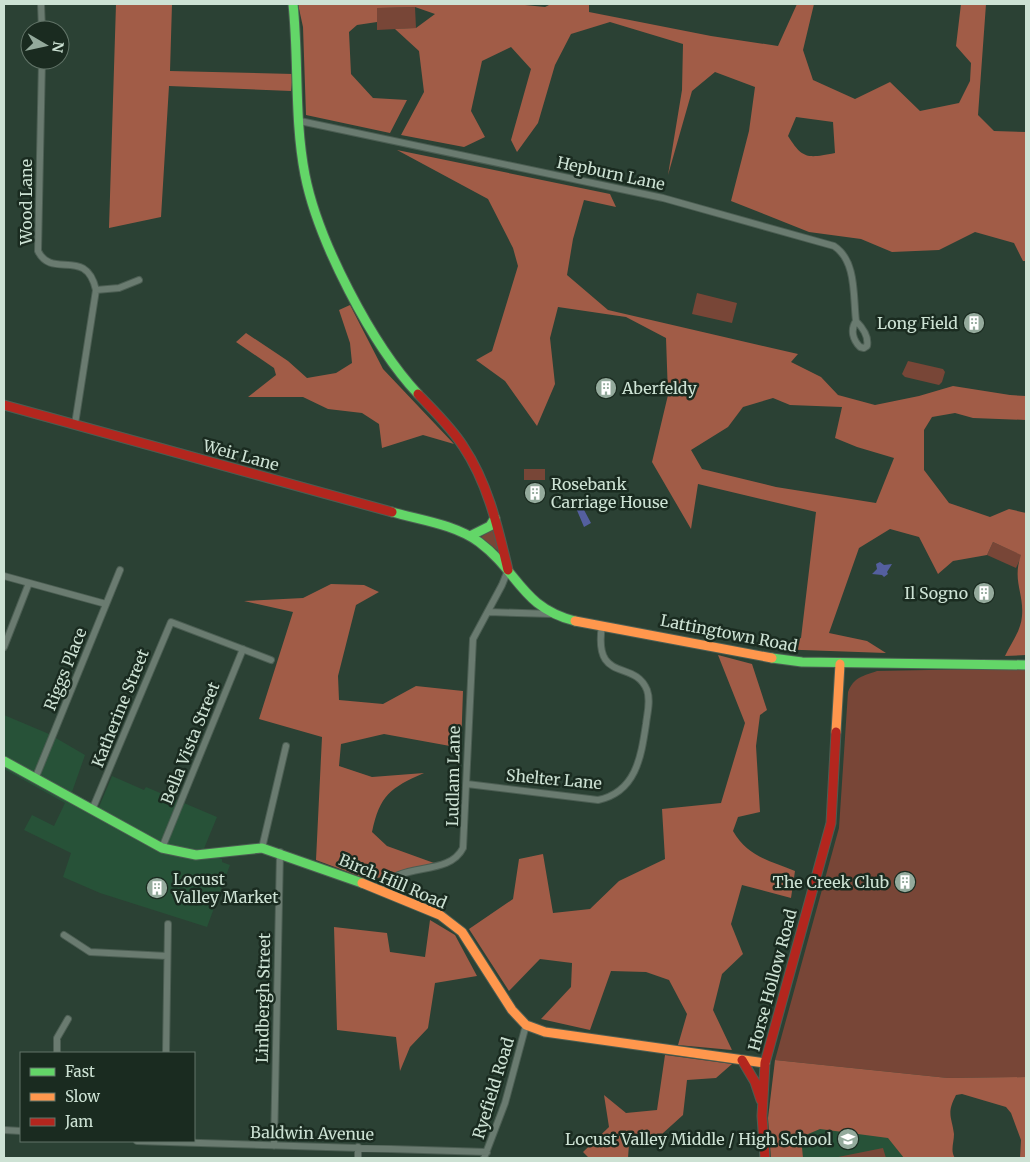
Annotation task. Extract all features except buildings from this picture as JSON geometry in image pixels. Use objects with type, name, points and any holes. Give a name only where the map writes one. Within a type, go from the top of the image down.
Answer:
[{"type":"street","points":[[41,4],[42,20]]},
{"type":"street","points":[[293,4],[297,35],[300,121],[306,176],[315,210],[362,312],[392,364],[464,446],[486,488],[508,570]]},
{"type":"street","name":"Wood Lane","points":[[42,70],[38,251],[43,258],[51,263],[79,266],[88,270],[93,277],[96,290]]},
{"type":"street","name":"Hepburn Lane","points":[[300,121],[663,198],[834,246],[841,250],[848,261],[856,322]]},
{"type":"street","points":[[75,424],[96,290],[119,288],[139,280]]},
{"type":"street","name":"Weir Lane","points":[[4,405],[437,524],[470,536],[508,570]]},
{"type":"street","points":[[470,536],[490,526],[495,518]]},
{"type":"street","name":"Riggs Place","points":[[35,779],[120,570]]},
{"type":"street","name":"Ludlam Lane","points":[[381,890],[389,879],[398,875],[452,861],[460,856],[466,834],[471,650],[476,631],[488,612],[508,570]]},
{"type":"street","name":"Lattingtown Road","points":[[508,570],[525,594],[552,614],[565,619],[765,659],[840,664],[1026,665]]},
{"type":"street","points":[[4,576],[106,604]]},
{"type":"street","points":[[4,647],[30,583]]},
{"type":"street","points":[[488,612],[552,614]]},
{"type":"street","name":"Katherine Street","points":[[92,810],[169,624],[177,622],[243,649]]},
{"type":"street","name":"Shelter Lane","points":[[466,784],[598,800],[615,794],[626,785],[641,755],[648,696],[641,682],[603,657],[599,643],[602,625]]},
{"type":"street","points":[[243,649],[271,660]]},
{"type":"street","name":"Bella Vista Street","points":[[162,848],[243,649]]},
{"type":"street","name":"Horse Hollow Road","points":[[765,1158],[763,1108],[766,1063],[784,990],[831,823],[840,664]]},
{"type":"street","points":[[262,848],[286,746]]},
{"type":"street","name":"Birch Hill Road","points":[[4,761],[162,848],[196,855],[262,848],[280,852],[430,910],[457,926],[512,1010],[526,1025]]},
{"type":"street","name":"Lindbergh Street","points":[[274,1146],[280,852]]},
{"type":"street","points":[[166,1052],[168,924]]},
{"type":"street","points":[[64,935],[90,952],[167,956]]},
{"type":"street","points":[[57,1052],[57,1038],[68,1019]]},
{"type":"street","points":[[526,1025],[545,1032],[766,1063]]},
{"type":"street","name":"Ryefield Road","points":[[486,1155],[505,1103],[526,1025]]},
{"type":"street","points":[[742,1060],[755,1082],[763,1108]]},
{"type":"street","points":[[4,1130],[20,1131]]},
{"type":"street","name":"Baldwin Avenue","points":[[164,1142],[358,1147],[486,1155]]},
{"type":"street","points":[[358,1147],[358,1158]]},
{"type":"shaded area","points":[[116,4],[172,4],[170,71],[293,74],[291,91],[169,86],[161,217],[109,228]]},
{"type":"shaded area","points":[[298,4],[515,4],[545,7],[551,4],[589,4],[589,12],[711,36],[778,46],[797,4],[814,4],[803,50],[813,80],[855,99],[890,82],[920,111],[959,103],[970,81],[971,63],[956,46],[961,4],[986,4],[978,115],[994,131],[1026,132],[1026,261],[1023,261],[1014,243],[975,232],[939,250],[892,252],[861,239],[809,232],[731,201],[749,131],[755,87],[715,72],[692,91],[668,175],[682,90],[683,44],[610,22],[571,34],[555,65],[538,123],[517,152],[511,140],[531,69],[511,47],[482,61],[471,111],[485,137],[464,147],[401,135],[424,92],[419,51],[395,29],[416,28],[435,14],[415,7],[377,8],[377,22],[357,25],[349,32],[351,74],[373,98],[407,100],[390,133],[306,115],[303,27]],"holes":[[[796,117],[833,122],[835,153],[818,156],[807,155],[802,153],[788,136]]]},
{"type":"shaded area","points":[[415,7],[416,28],[377,30],[377,8]]},
{"type":"shaded area","points":[[397,150],[610,194],[616,207],[584,200],[573,239],[567,275],[608,310],[798,354],[791,362],[821,377],[838,395],[875,405],[919,396],[953,386],[1026,396],[1026,420],[973,418],[955,413],[932,417],[924,430],[924,470],[949,503],[990,517],[1009,509],[1026,513],[1026,655],[1005,656],[1018,632],[1022,616],[1018,579],[1021,555],[993,542],[987,555],[953,561],[938,574],[919,537],[890,529],[859,548],[829,633],[867,641],[886,653],[774,649],[801,638],[816,512],[698,484],[691,529],[652,462],[668,395],[666,338],[626,317],[558,307],[550,338],[555,384],[537,426],[505,381],[476,360],[492,351],[518,266],[513,248],[488,199]],"holes":[[[773,398],[790,405],[842,407],[835,438],[894,458],[876,503],[776,487],[702,469],[691,450],[728,427],[743,407]]]},
{"type":"shaded area","points":[[697,293],[737,303],[732,323],[692,314]]},
{"type":"shaded area","points":[[350,305],[383,369],[454,444],[423,435],[382,448],[379,424],[362,413],[328,409],[303,397],[248,397],[276,375],[274,368],[236,342],[246,333],[288,361],[307,378],[336,373],[352,363],[350,343],[339,310]]},
{"type":"shaded area","points":[[908,361],[943,369],[945,372],[942,382],[939,385],[905,377],[902,374]]},
{"type":"shaded area","points":[[524,469],[545,469],[545,480],[524,480]]},
{"type":"shaded area","points":[[494,528],[498,551],[481,537]]},
{"type":"shaded area","points":[[993,542],[1022,555],[1016,568],[987,555]]},
{"type":"shaded area","points":[[331,584],[364,585],[379,592],[356,605],[338,676],[339,700],[383,704],[416,686],[463,691],[461,748],[384,734],[341,744],[339,766],[372,777],[424,773],[403,783],[388,794],[379,809],[372,832],[387,846],[434,863],[370,880],[316,860],[322,737],[259,719],[293,612],[244,601],[303,598]]},
{"type":"shaded area","points":[[718,655],[752,664],[767,710],[760,715],[756,746],[760,812],[738,817],[733,831],[745,847],[752,852],[795,871],[791,898],[742,885],[731,924],[743,954],[722,974],[713,1010],[732,1050],[678,1045],[687,1014],[669,980],[646,972],[611,971],[590,1030],[541,1019],[571,987],[572,963],[540,959],[509,991],[469,929],[513,899],[519,859],[543,854],[553,913],[590,909],[619,881],[665,859],[662,809],[721,803],[745,723]]},
{"type":"shaded area","points":[[1026,668],[1026,1077],[948,1078],[775,1060],[839,828],[848,692],[850,687],[860,678],[877,671]]},
{"type":"shaded area","points":[[4,715],[49,734],[85,755],[72,792],[99,807],[112,776],[144,790],[146,787],[217,817],[203,851],[222,859],[222,862],[230,865],[207,927],[100,893],[63,877],[71,853],[24,830],[32,815],[54,826],[65,803],[4,769]]},
{"type":"shaded area","points":[[430,920],[455,935],[477,976],[435,983],[428,1028],[410,1047],[400,1071],[396,1037],[337,1030],[334,927],[387,933],[390,952],[425,957]]},
{"type":"shaded area","points":[[665,1055],[732,1064],[716,1078],[687,1080],[683,1115],[662,1134],[629,1144],[628,1158],[589,1158],[583,1152],[609,1127],[604,1095],[626,1113],[657,1110]]},
{"type":"shaded area","points":[[775,1060],[948,1078],[1026,1077],[1026,1158],[1020,1158],[1021,1140],[1011,1113],[1006,1107],[962,1094],[956,1095],[950,1111],[954,1134],[953,1153],[955,1158],[904,1158],[888,1138],[820,1129],[801,1137],[803,1158],[771,1158],[768,1118]]},
{"type":"shaded area","name":"Locust Valley Middle / High School","points":[[768,1118],[915,1119],[938,1158],[771,1158]]},
{"type":"shaded area","points":[[883,1148],[886,1158],[833,1158]]},
{"type":"water","points":[[580,506],[591,523],[584,527],[576,508]]},
{"type":"water","points":[[880,562],[884,565],[892,564],[887,572],[888,574],[884,577],[872,574],[877,569],[876,564]]},
{"type":"traffic: fast","points":[[293,4],[299,133],[305,175],[312,201],[334,260],[365,321],[400,373],[418,394]]},
{"type":"traffic: fast","points":[[392,512],[437,523],[469,536],[492,553],[531,598],[557,615],[575,621]]},
{"type":"traffic: fast","points":[[470,536],[490,526],[495,518]]},
{"type":"traffic: fast","points":[[772,658],[802,662],[1026,665]]},
{"type":"traffic: fast","points":[[4,761],[162,848],[196,855],[262,848],[362,883]]},
{"type":"traffic: slow","points":[[575,621],[772,658]]},
{"type":"traffic: slow","points":[[836,732],[840,664]]},
{"type":"traffic: slow","points":[[362,883],[440,915],[462,932],[512,1010],[526,1025],[545,1032],[765,1063]]},
{"type":"traffic: jam","points":[[418,394],[453,432],[472,460],[486,490],[508,570]]},
{"type":"traffic: jam","points":[[4,405],[392,512]]},
{"type":"traffic: jam","points":[[765,1158],[762,1116],[765,1063],[831,823],[836,732]]},
{"type":"traffic: jam","points":[[742,1060],[755,1082],[761,1100]]},
{"type":"place","name":"Long Field","points":[[974,323]]},
{"type":"place","name":"Aberfeldy","points":[[606,388]]},
{"type":"place","name":"Rosebank Carriage House","points":[[535,493]]},
{"type":"place","name":"Il Sogno","points":[[984,593]]},
{"type":"place","name":"The Creek Club","points":[[905,882]]},
{"type":"place","name":"Locust Valley Market","points":[[157,888]]},
{"type":"place","name":"Locust Valley Middle / High School","points":[[848,1139]]}]
